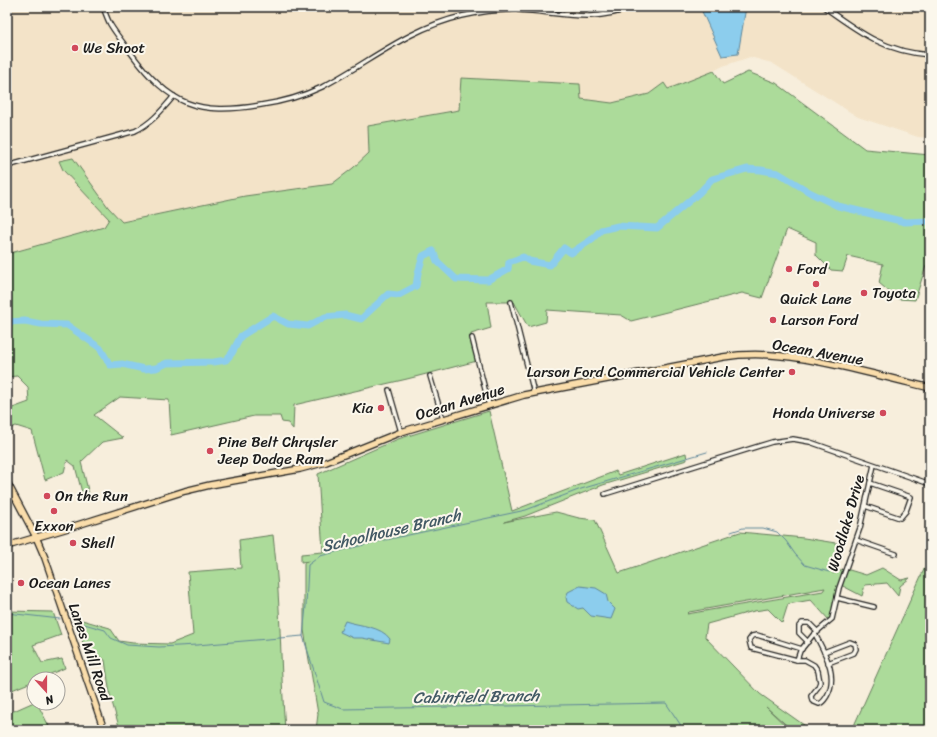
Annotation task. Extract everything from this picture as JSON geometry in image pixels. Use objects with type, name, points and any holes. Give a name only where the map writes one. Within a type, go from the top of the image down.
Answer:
[{"type":"main road","name":"Ocean Avenue","points":[[7,546],[184,491],[300,469],[326,462],[401,432],[534,393],[723,357],[754,354],[782,355],[857,370],[930,388]]},
{"type":"main road","name":"Lanes Mill Road","points":[[7,482],[36,537],[56,588],[104,730]]},
{"type":"street","points":[[103,7],[110,24],[140,66],[156,83],[165,91],[191,105],[217,109],[233,109],[289,100],[321,87],[426,27],[477,12],[508,10],[579,16],[602,16],[614,14],[632,7]]},
{"type":"street","points":[[824,7],[876,42],[901,50],[930,55]]},
{"type":"street","points":[[7,166],[135,131],[144,127],[152,120],[174,96]]},
{"type":"street","points":[[511,302],[534,393]]},
{"type":"street","points":[[472,338],[489,405]]},
{"type":"street","points":[[430,376],[443,419]]},
{"type":"street","points":[[389,390],[401,432]]},
{"type":"street","points":[[605,494],[772,442],[793,438],[810,442],[930,484]]},
{"type":"street","name":"Woodlake Drive","points":[[797,660],[802,649],[816,633],[832,619],[840,588],[856,540],[874,465]]},
{"type":"street","points":[[865,506],[900,518],[906,511],[910,497],[870,483]]},
{"type":"street","points":[[856,540],[896,554]]},
{"type":"street","points":[[837,598],[874,607]]},
{"type":"street","points":[[802,649],[757,635],[752,636],[749,640],[751,648],[809,662],[818,671],[820,682],[811,696],[812,701],[819,704],[822,703],[827,697],[832,683],[832,674],[816,633],[809,623],[802,622],[799,626],[799,633],[808,642]]},
{"type":"street","points":[[824,652],[850,642],[856,647],[854,653],[828,663]]},
{"type":"shaded area","points":[[7,7],[930,7],[930,138],[918,137],[858,117],[772,63],[750,57],[723,66],[702,77],[668,89],[664,83],[649,94],[612,103],[581,99],[580,84],[461,78],[459,110],[368,126],[369,153],[353,168],[332,184],[245,196],[113,224],[7,254]]},
{"type":"green space","points":[[714,71],[723,84],[748,72],[776,83],[865,149],[930,155],[930,267],[926,266],[915,300],[898,299],[879,283],[883,264],[848,256],[843,271],[831,270],[816,255],[816,242],[787,229],[762,298],[742,293],[631,321],[621,315],[547,310],[546,322],[528,327],[514,302],[487,302],[491,328],[471,334],[477,361],[294,405],[293,429],[288,423],[282,422],[280,416],[254,416],[171,435],[169,400],[120,397],[94,415],[123,438],[102,442],[81,462],[89,494],[84,500],[75,466],[67,460],[64,472],[45,480],[32,431],[16,426],[7,429],[7,410],[29,402],[28,387],[17,376],[7,377],[7,254],[104,227],[109,219],[63,170],[59,161],[73,158],[108,207],[122,222],[245,196],[332,184],[353,168],[369,153],[368,126],[459,110],[461,78],[580,84],[581,99],[612,103],[649,94],[664,83],[668,89]]},
{"type":"green space","points":[[489,411],[512,511],[616,471],[618,475],[686,453],[687,460],[603,485],[525,516],[504,522],[556,512],[579,518],[595,520],[619,573],[740,532],[804,538],[842,544],[833,574],[835,571],[846,569],[866,575],[882,568],[901,580],[910,578],[900,586],[898,596],[887,583],[865,585],[862,596],[841,585],[829,620],[811,600],[788,604],[782,623],[768,609],[754,611],[707,624],[705,637],[760,694],[811,730],[792,730],[766,707],[790,730],[316,730],[318,714],[304,630],[304,563],[310,561],[301,562],[301,554],[323,552],[318,474],[398,439]],"holes":[[[825,588],[823,591],[687,614],[689,612]]]},
{"type":"green space","points":[[273,535],[278,584],[285,730],[120,730],[110,695],[105,660],[84,646],[75,618],[110,628],[119,641],[170,644],[193,635],[188,572],[241,568],[239,540]]},
{"type":"green space","points":[[930,556],[930,730],[852,730]]},
{"type":"green space","points":[[7,611],[53,612],[61,635],[33,645],[42,663],[62,659],[65,668],[58,671],[26,671],[26,684],[7,692]]},
{"type":"green space","points":[[26,706],[26,711],[41,711],[51,730],[7,730],[7,714]]},
{"type":"water","points":[[700,7],[746,7],[738,54],[722,56]]},
{"type":"water","points":[[580,586],[596,588],[606,594],[608,602],[615,609],[611,619],[591,616],[583,608],[578,609],[567,602],[566,597],[568,592]]},
{"type":"water","points":[[345,621],[381,631],[390,639],[389,643],[362,638],[353,638],[340,632]]},
{"type":"waterway","points":[[7,322],[25,321],[41,324],[67,325],[100,348],[110,365],[122,364],[144,369],[156,368],[167,363],[214,362],[226,360],[232,353],[241,336],[273,316],[288,324],[308,326],[325,317],[345,315],[361,319],[388,294],[399,295],[416,286],[423,256],[433,251],[437,261],[456,279],[488,280],[508,269],[509,262],[523,257],[529,261],[550,265],[564,248],[571,253],[591,240],[601,230],[618,226],[657,228],[700,192],[712,179],[747,169],[778,173],[811,193],[838,206],[905,222],[930,221]]},
{"type":"waterway","name":"Schoolhouse Branch","points":[[74,621],[105,630],[111,638],[127,645],[159,647],[303,636],[308,565],[320,556],[371,543],[526,510],[581,489],[707,452]]},
{"type":"waterway","points":[[731,532],[743,528],[763,528],[777,532],[805,565],[829,572]]},
{"type":"waterway","name":"Schoolhouse Branch","points":[[7,613],[60,619]]},
{"type":"waterway","name":"Cabinfield Branch","points":[[303,636],[324,702],[343,709],[666,703],[684,730]]},
{"type":"place","name":"We Shoot","points":[[75,48]]},
{"type":"place","name":"Ford","points":[[789,269]]},
{"type":"place","name":"Quick Lane","points":[[816,284]]},
{"type":"place","name":"Toyota","points":[[864,293]]},
{"type":"place","name":"Larson Ford","points":[[773,320]]},
{"type":"place","name":"Larson Ford Commercial Vehicle Center","points":[[792,372]]},
{"type":"place","name":"Kia","points":[[381,408]]},
{"type":"place","name":"Honda Universe","points":[[883,413]]},
{"type":"place","name":"Pine Belt Chrysler Jeep Dodge Ram","points":[[210,451]]},
{"type":"place","name":"On the Run","points":[[47,496]]},
{"type":"place","name":"Exxon","points":[[54,511]]},
{"type":"place","name":"Shell","points":[[73,543]]},
{"type":"place","name":"Ocean Lanes","points":[[21,583]]}]
